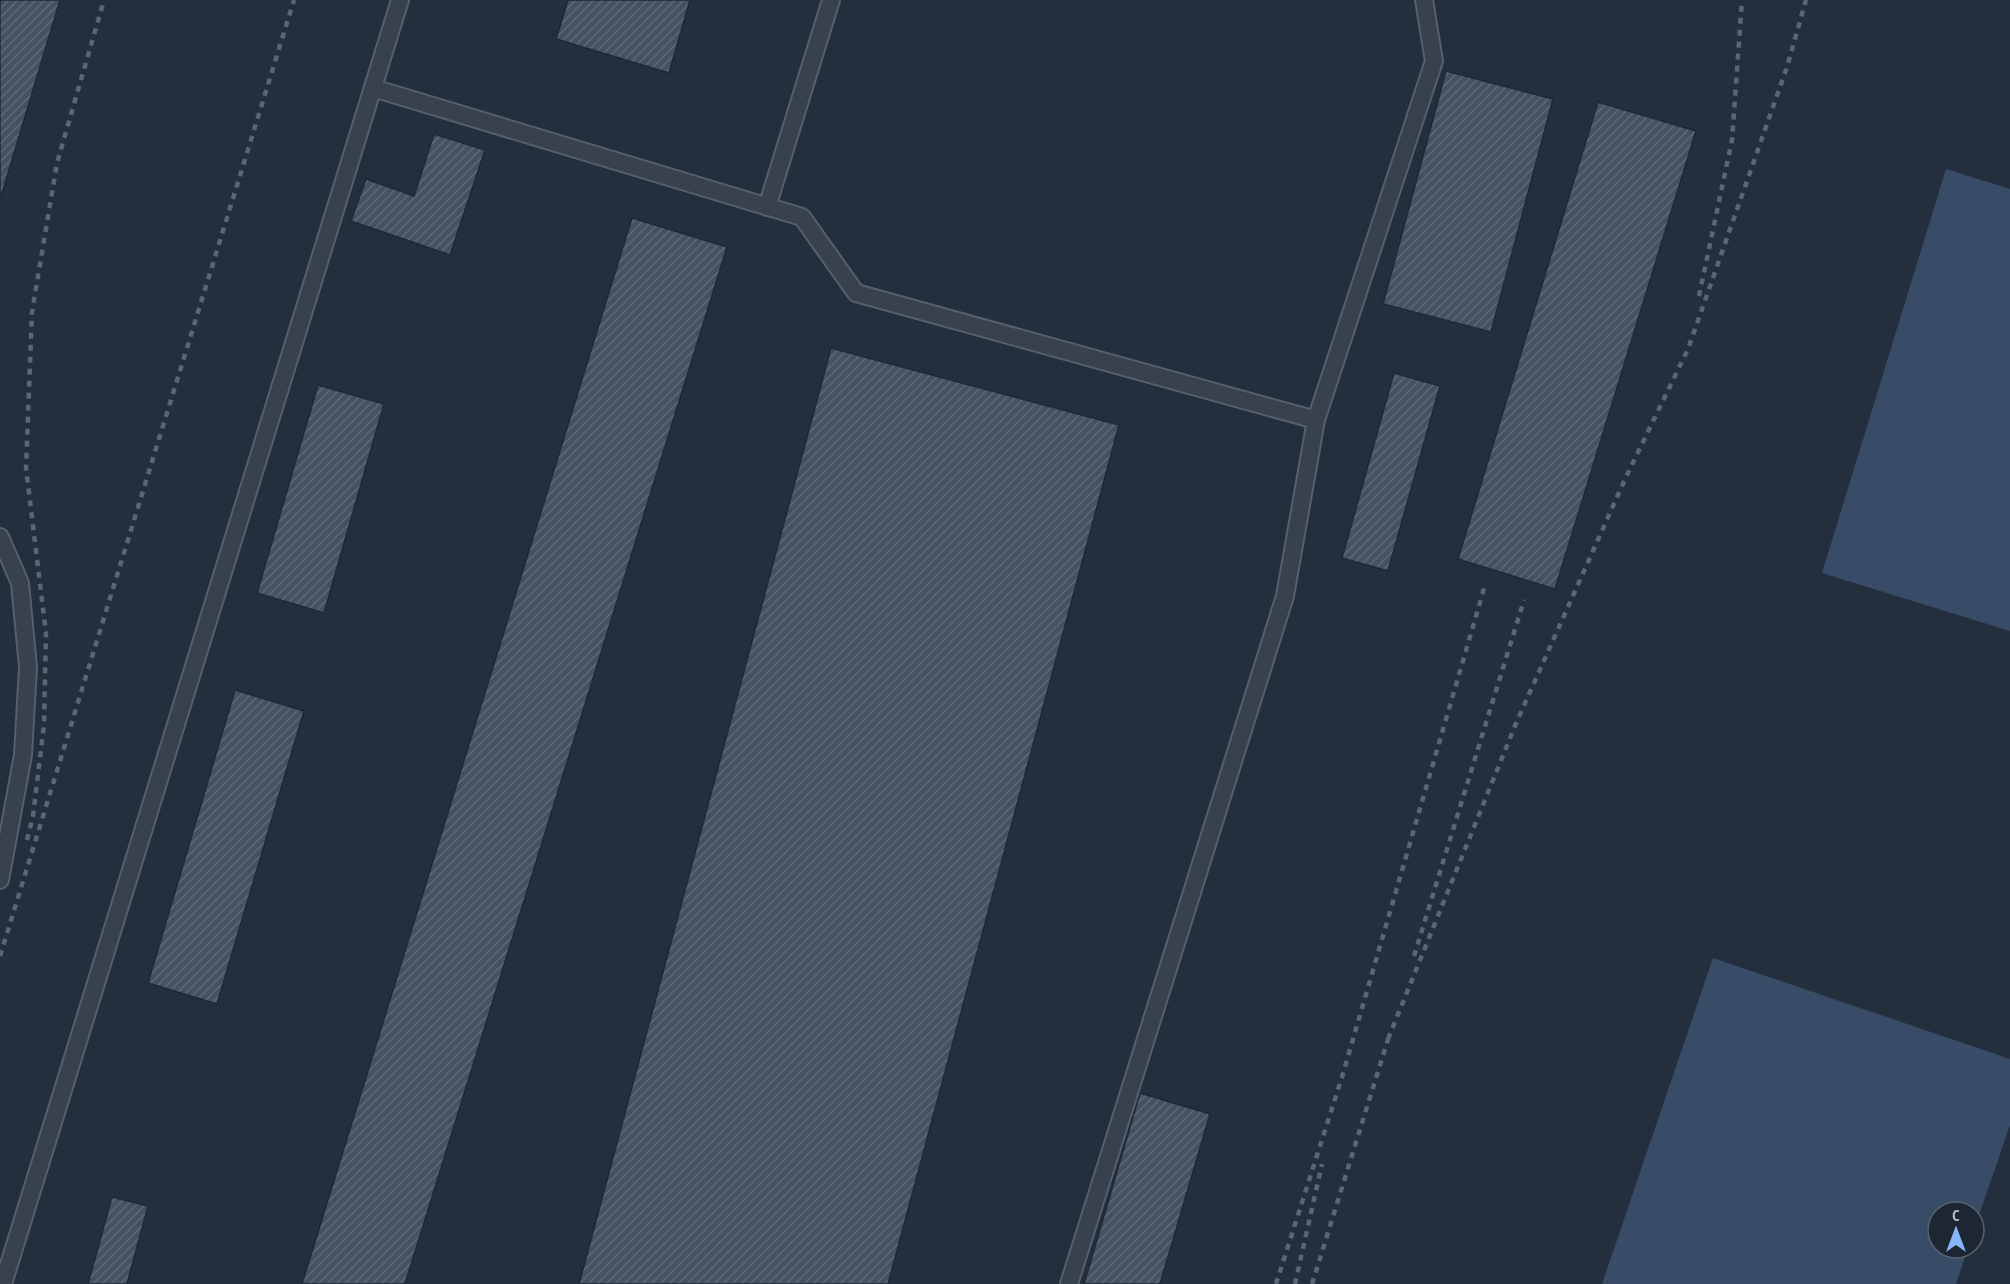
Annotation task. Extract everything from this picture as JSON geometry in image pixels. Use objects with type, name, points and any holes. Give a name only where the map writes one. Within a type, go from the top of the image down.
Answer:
[{"type":"lane","points":[[3,1284],[400,0]]},
{"type":"lane","points":[[767,207],[831,0]]},
{"type":"lane","points":[[1069,1284],[1284,596],[1316,420],[1434,60],[1424,0]]},
{"type":"lane","points":[[373,88],[802,218],[856,293],[1316,420]]},
{"type":"lane","points":[[0,537],[20,583],[28,667],[22,755],[0,880]]},
{"type":"water","points":[[1946,169],[2010,189],[2010,631],[1822,573]]},
{"type":"water","points":[[1713,958],[2010,1059],[2010,1125],[1984,1200],[1926,1200],[1926,1260],[1964,1260],[1956,1284],[1602,1284]]},
{"type":"building","points":[[0,0],[60,0],[0,200]]},
{"type":"building","points":[[568,0],[690,0],[669,73],[556,39]]},
{"type":"building","points":[[1446,71],[1553,99],[1491,332],[1383,304]]},
{"type":"building","points":[[1598,102],[1696,131],[1555,589],[1458,559]]},
{"type":"building","points":[[434,134],[485,150],[450,255],[351,221],[366,179],[414,196]]},
{"type":"building","points":[[632,218],[727,247],[405,1284],[302,1284]]},
{"type":"building","points":[[831,348],[1119,425],[888,1284],[579,1284]]},
{"type":"building","points":[[1394,373],[1440,386],[1388,571],[1342,558]]},
{"type":"building","points":[[318,385],[384,404],[324,613],[257,593]]},
{"type":"building","points":[[235,690],[304,711],[217,1004],[148,983]]},
{"type":"building","points":[[1140,1093],[1210,1114],[1160,1284],[1084,1284]]},
{"type":"building","points":[[112,1197],[148,1206],[127,1284],[88,1284]]},
{"type":"railway","points":[[27,840],[33,816],[44,725],[46,633],[26,468],[32,312],[57,163],[104,0]]},
{"type":"railway","points":[[0,956],[294,0]]},
{"type":"railway","points":[[1699,296],[1732,140],[1742,0]]},
{"type":"railway","points":[[1388,1039],[1517,721],[1626,477],[1688,349],[1787,67],[1806,0]]},
{"type":"railway","points":[[1276,1284],[1342,1077],[1485,585]]},
{"type":"railway","points":[[1414,956],[1524,600]]},
{"type":"railway","points":[[1312,1284],[1390,1033]]},
{"type":"railway","points":[[1295,1284],[1322,1164]]}]
